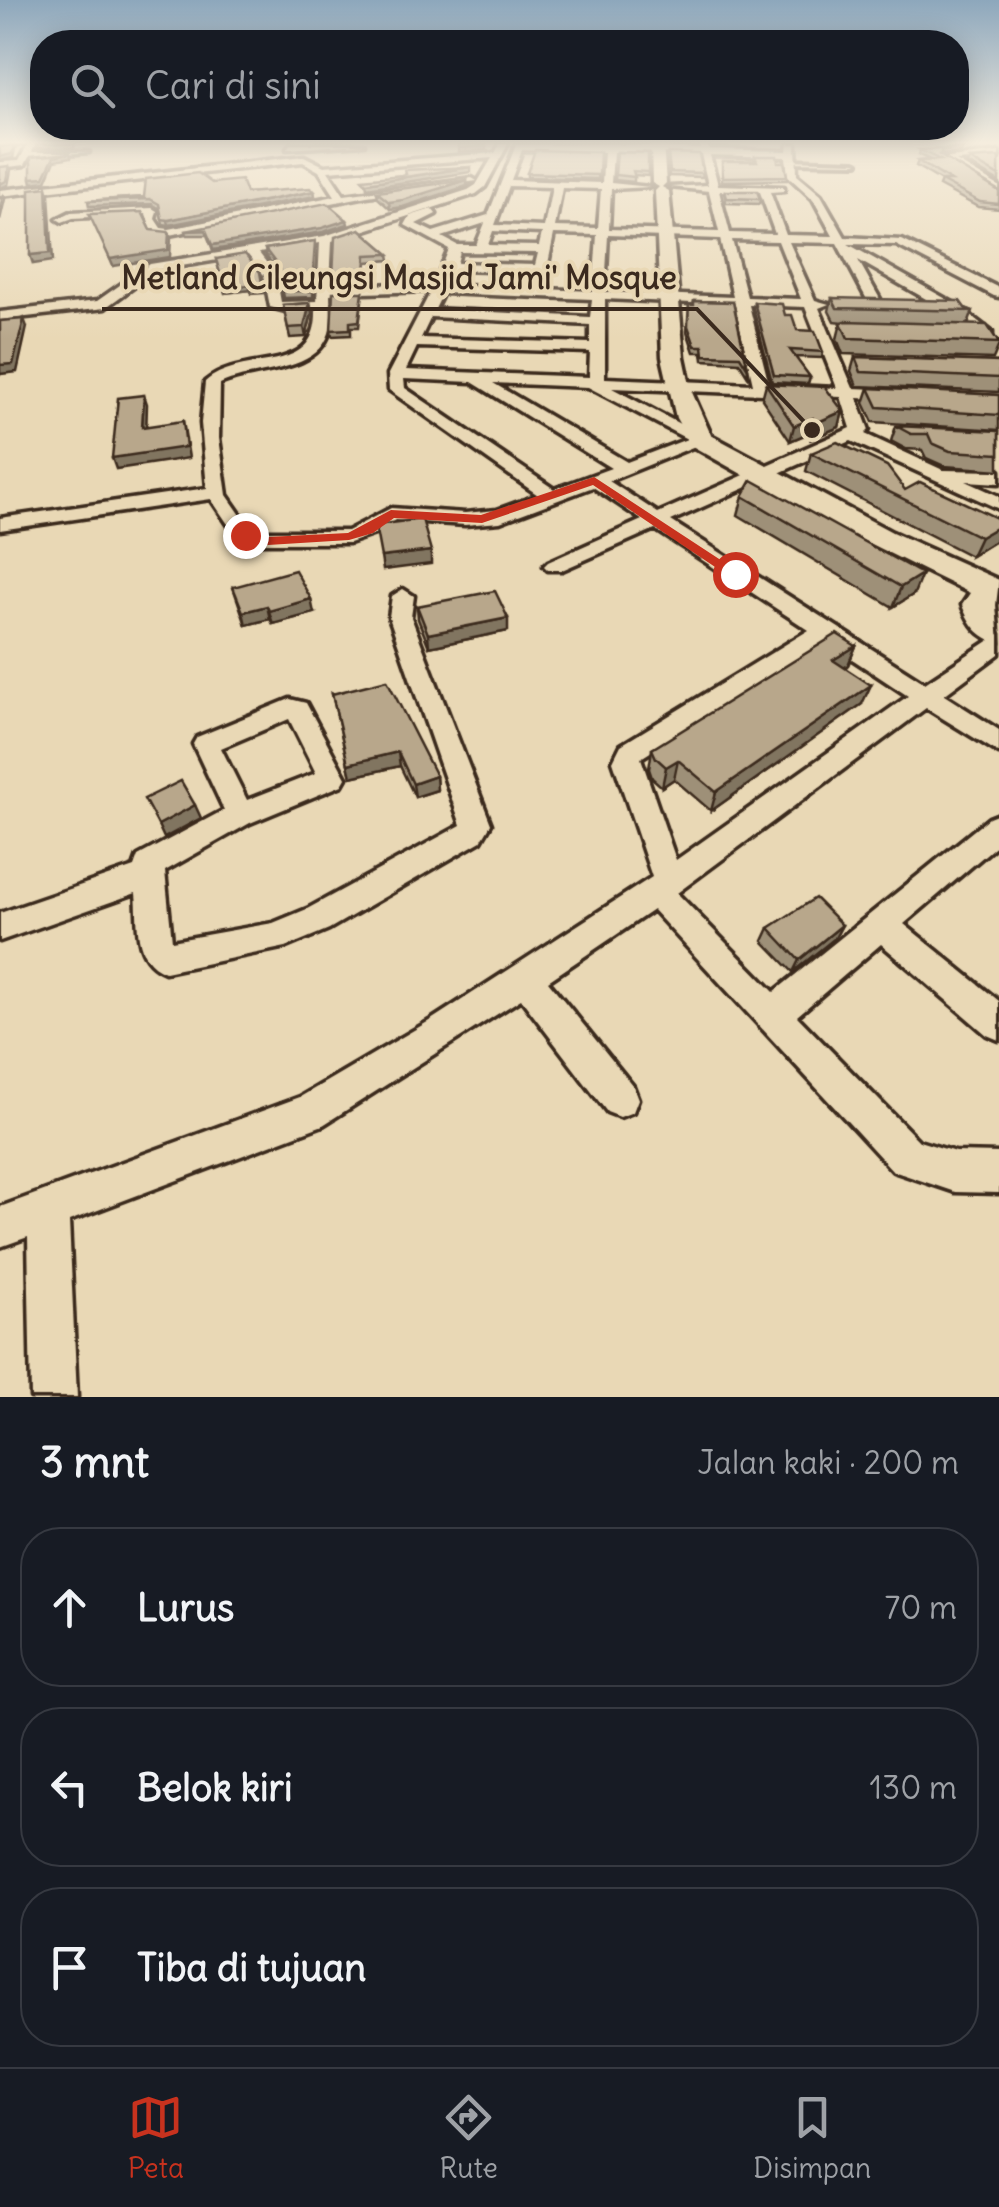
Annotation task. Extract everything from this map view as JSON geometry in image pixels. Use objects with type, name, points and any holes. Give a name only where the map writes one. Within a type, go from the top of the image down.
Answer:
[{"type":"street","points":[[62,219],[72,215],[152,211],[150,219],[157,231],[169,232],[284,209]]},
{"type":"street","points":[[0,316],[112,302],[134,278],[154,268],[326,239],[419,209]]},
{"type":"street","points":[[451,209],[410,221],[415,230],[455,248],[546,250]]},
{"type":"street","points":[[481,248],[496,209]]},
{"type":"street","points":[[536,292],[553,209]]},
{"type":"street","points":[[593,382],[605,209]]},
{"type":"street","points":[[663,209],[678,386],[688,420],[701,440]]},
{"type":"street","points":[[719,209],[762,388]]},
{"type":"street","points":[[771,209],[836,362],[858,433],[999,503]]},
{"type":"street","points":[[822,209],[846,245],[877,306]]},
{"type":"street","points":[[430,237],[492,222],[549,230],[666,236],[846,245],[903,243],[999,293]]},
{"type":"street","points":[[326,239],[325,335],[301,358],[240,368],[212,382],[208,404],[218,494],[245,535],[268,541],[349,536],[368,530],[391,514],[482,519],[701,440]]},
{"type":"street","points":[[846,245],[993,334]]},
{"type":"street","points":[[455,248],[450,266],[396,374],[397,390],[552,496]]},
{"type":"street","points":[[252,252],[270,275],[274,286],[272,298],[278,306],[323,297],[439,288],[843,304]]},
{"type":"street","points":[[450,266],[540,269]]},
{"type":"street","points":[[860,305],[896,306]]},
{"type":"street","points":[[914,307],[952,308]]},
{"type":"street","points":[[425,314],[596,321]]},
{"type":"street","points":[[822,329],[840,330]]},
{"type":"street","points":[[950,334],[993,334]]},
{"type":"street","points":[[410,342],[597,348]]},
{"type":"street","points":[[836,362],[854,363]]},
{"type":"street","points":[[396,374],[922,396]]},
{"type":"street","points":[[477,379],[625,468]]},
{"type":"street","points":[[593,382],[928,564],[996,590]]},
{"type":"street","points":[[556,566],[858,433],[900,432]]},
{"type":"street","points":[[934,472],[999,477]]},
{"type":"street","points":[[594,480],[999,743]]},
{"type":"street","points":[[0,524],[218,494]]},
{"type":"street","points":[[996,590],[987,593],[979,605],[986,622],[999,632]]},
{"type":"street","points":[[240,815],[152,860],[148,875],[157,952],[164,958],[275,937],[318,919],[471,833],[477,824],[400,617],[403,596]]},
{"type":"street","points":[[823,632],[630,752],[626,761],[662,886],[771,1016],[907,1157],[955,1172],[999,1173]]},
{"type":"street","points":[[0,1227],[310,1112],[526,979],[662,886],[999,642]]},
{"type":"street","points":[[771,1016],[882,925],[992,844]]},
{"type":"street","points":[[0,926],[148,875]]},
{"type":"street","points":[[882,925],[999,1023]]},
{"type":"street","points":[[526,979],[620,1099]]},
{"type":"street","points":[[48,1206],[54,1397]]},
{"type":"building","points":[[30,209],[48,209],[50,253],[30,255]]},
{"type":"building","points":[[160,209],[222,209],[168,220],[162,219]]},
{"type":"building","points":[[296,209],[334,209],[347,220],[322,228],[212,245],[206,230],[186,231]]},
{"type":"building","points":[[142,212],[151,230],[169,232],[168,250],[110,259],[89,214]]},
{"type":"building","points":[[360,229],[389,254],[366,255],[365,274],[333,275],[335,237]]},
{"type":"building","points":[[315,241],[312,291],[283,291],[279,268],[265,249]]},
{"type":"building","points":[[245,254],[260,272],[263,288],[224,287],[216,259]]},
{"type":"building","points":[[333,292],[363,292],[359,321],[350,322],[350,329],[331,330]]},
{"type":"building","points":[[832,298],[960,301],[973,311],[837,308]]},
{"type":"building","points":[[694,301],[733,302],[748,369],[740,356],[704,355],[703,346],[695,346],[688,326],[689,305],[694,305]]},
{"type":"building","points":[[754,302],[782,304],[785,315],[792,315],[797,330],[815,331],[823,352],[790,350],[810,377],[774,375]]},
{"type":"building","points":[[310,303],[304,327],[288,328],[283,305]]},
{"type":"building","points":[[24,319],[13,364],[0,365],[0,321]]},
{"type":"building","points":[[841,323],[987,325],[999,343],[848,338]]},
{"type":"building","points":[[855,357],[999,362],[999,378],[861,372]]},
{"type":"building","points":[[766,384],[825,387],[843,411],[816,423],[813,418],[794,426]]},
{"type":"building","points":[[869,388],[999,395],[999,415],[878,407]]},
{"type":"building","points":[[144,395],[142,427],[183,421],[186,447],[112,458],[118,398]]},
{"type":"building","points":[[896,426],[999,431],[999,454],[950,451],[932,443],[928,434],[911,434]]},
{"type":"building","points":[[837,442],[887,466],[905,490],[920,482],[999,519],[999,526],[980,537],[811,453]]},
{"type":"building","points":[[752,480],[922,574],[901,587],[743,496]]},
{"type":"building","points":[[422,519],[431,551],[381,557],[375,525]]},
{"type":"building","points":[[295,570],[311,599],[269,611],[267,606],[243,612],[233,587]]},
{"type":"building","points":[[495,591],[508,618],[428,634],[417,606]]},
{"type":"building","points":[[837,634],[856,646],[833,660],[871,685],[716,792],[678,760],[666,767],[656,758],[652,749]]},
{"type":"building","points":[[387,680],[436,776],[413,784],[398,752],[348,764],[332,694]]},
{"type":"building","points":[[181,781],[195,805],[158,825],[144,799]]},
{"type":"building","points":[[815,898],[842,925],[799,960],[769,928]]},
{"type":"place","name":"Metland Cileungsi Masjid Jami' Mosque","points":[[812,430]]},
{"type":"route","points":[[245,535],[268,541],[349,536],[368,530],[391,514],[482,519],[500,516],[594,480],[735,574]]}]
